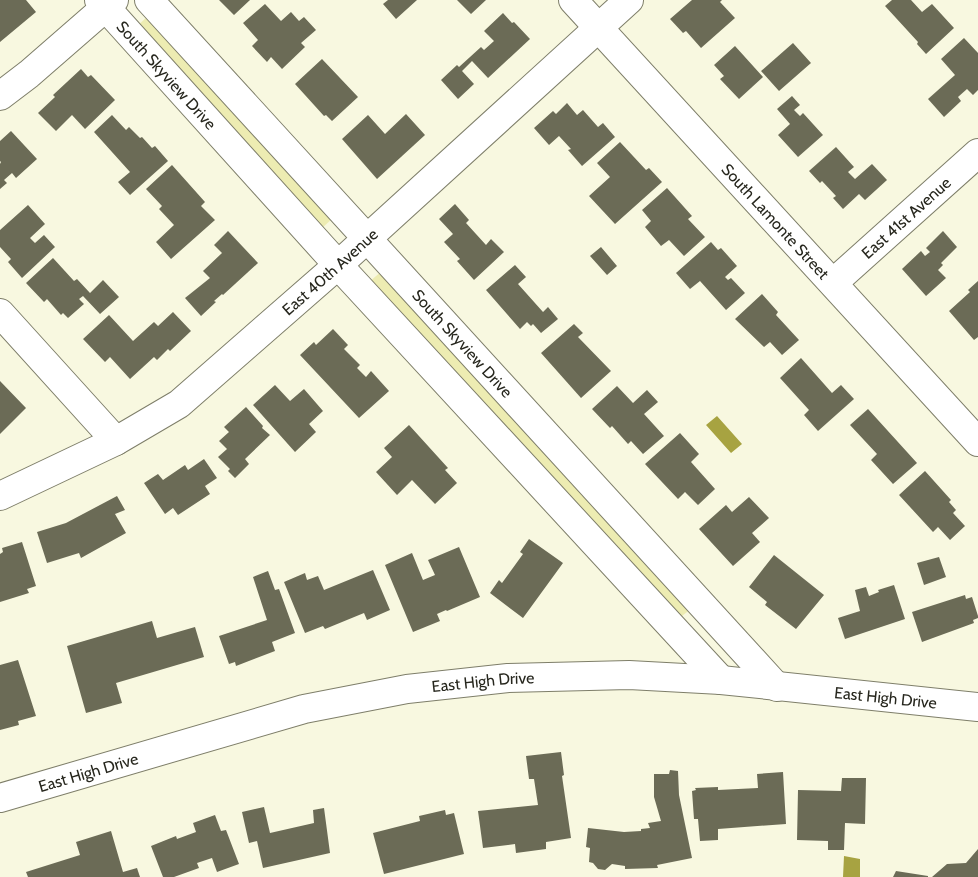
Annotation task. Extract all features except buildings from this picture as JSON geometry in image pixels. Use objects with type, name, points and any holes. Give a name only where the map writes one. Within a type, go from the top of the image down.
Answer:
[{"type":"street","name":"South Skyview Drive","points":[[149,0],[777,687]]},
{"type":"street","name":"South Lamonte Street","points":[[573,0],[978,442]]},
{"type":"street","name":"East 40th Avenue","points":[[0,496],[116,441],[178,404],[338,265],[629,0]]},
{"type":"street","name":"South Skyview Drive","points":[[106,2],[338,265],[721,680]]},
{"type":"street","points":[[0,96],[106,2]]},
{"type":"street","name":"East 41st Avenue","points":[[833,283],[978,153]]},
{"type":"street","points":[[0,313],[116,441]]},
{"type":"street","name":"East High Drive","points":[[0,798],[304,709],[407,689],[508,678],[629,675],[721,680],[978,707]]},
{"type":"green space","points":[[147,17],[333,218],[321,229],[136,27]]},
{"type":"green space","points":[[382,271],[691,609],[678,619],[369,282]]},
{"type":"shaded area","points":[[717,416],[742,444],[731,453],[706,425]]},
{"type":"shaded area","points":[[844,856],[860,859],[860,877],[843,877]]}]
